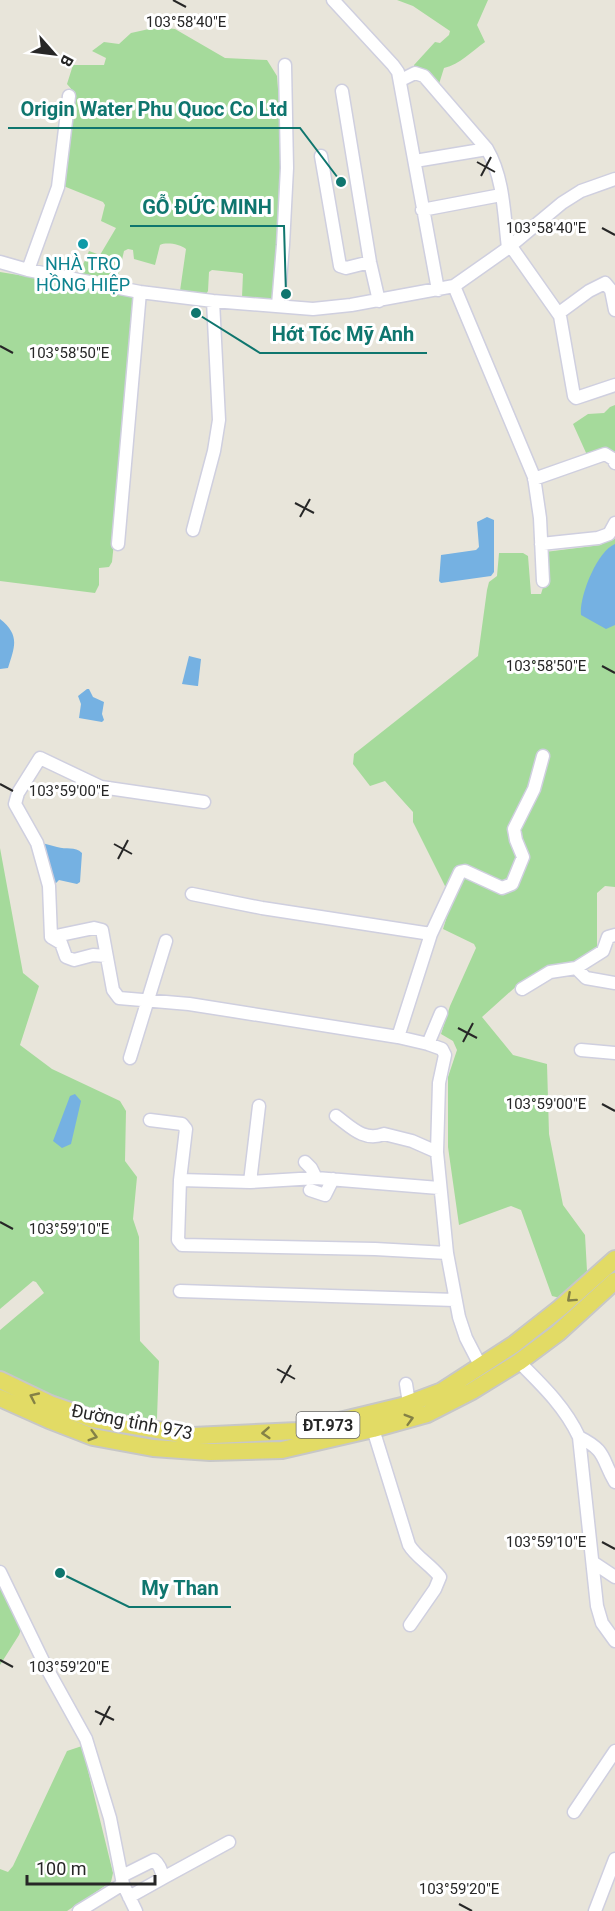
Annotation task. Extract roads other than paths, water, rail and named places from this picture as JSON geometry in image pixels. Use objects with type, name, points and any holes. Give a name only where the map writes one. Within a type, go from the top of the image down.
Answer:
[{"type":"main road","name":"Đường tỉnh 973","points":[[0,1380],[50,1404],[93,1419],[193,1436],[298,1431],[359,1417],[442,1391],[513,1345],[560,1308],[615,1258]]},
{"type":"main road","name":"Đường tỉnh 973","points":[[0,1398],[93,1437],[153,1448],[210,1452],[282,1450],[373,1430],[427,1414],[519,1362],[558,1333],[615,1281]]},
{"type":"street","points":[[333,0],[393,64],[401,80],[422,210],[438,290]]},
{"type":"street","points":[[278,305],[284,245],[287,168],[285,65]]},
{"type":"street","points":[[401,80],[415,73],[424,76],[487,149],[495,162],[509,246],[559,313],[574,396],[576,398],[615,385]]},
{"type":"street","points":[[342,91],[370,262],[379,301]]},
{"type":"street","points":[[28,270],[58,187],[69,96]]},
{"type":"street","points":[[415,161],[487,149]]},
{"type":"street","points":[[321,156],[340,266],[346,268],[370,262]]},
{"type":"street","points":[[0,262],[28,270],[140,292],[213,301],[313,309],[379,301],[454,286],[509,246],[547,214],[581,191],[615,179]]},
{"type":"street","points":[[422,210],[501,195]]},
{"type":"street","points":[[559,313],[596,286],[605,283],[611,290],[615,310]]},
{"type":"street","points":[[454,286],[534,479],[540,518],[543,581]]},
{"type":"street","points":[[118,544],[140,292]]},
{"type":"street","points":[[193,530],[214,451],[219,420],[213,301]]},
{"type":"street","points":[[534,479],[604,454],[613,459],[615,463]]},
{"type":"street","points":[[541,544],[598,538],[609,534],[615,523]]},
{"type":"street","points":[[398,1037],[431,934],[460,872],[465,871],[502,888],[512,884],[523,857],[514,829],[534,789],[543,756]]},
{"type":"street","points":[[51,937],[49,886],[37,843],[15,804],[18,793],[40,758],[101,787],[204,801]]},
{"type":"street","points":[[192,894],[262,908],[431,934]]},
{"type":"street","points":[[51,937],[99,928],[103,936],[113,990],[119,998],[148,1000],[398,1037],[440,1047],[445,1055],[439,1083],[437,1152],[447,1253],[455,1300],[466,1338],[481,1367]]},
{"type":"street","points":[[522,988],[550,972],[576,968],[603,951],[608,937],[615,935]]},
{"type":"street","points":[[51,937],[61,944],[66,957],[74,960],[93,955],[106,956]]},
{"type":"street","points":[[130,1058],[166,942]]},
{"type":"street","points":[[576,968],[586,978],[615,984]]},
{"type":"street","points":[[428,1044],[441,1013]]},
{"type":"street","points":[[582,1050],[615,1053]]},
{"type":"street","points":[[250,1182],[259,1106]]},
{"type":"street","points":[[336,1116],[366,1136],[376,1138],[384,1134],[412,1141],[437,1152]]},
{"type":"street","points":[[150,1120],[182,1124],[186,1129],[180,1180],[178,1240],[182,1245],[375,1249],[447,1253]]},
{"type":"street","points":[[305,1162],[316,1178]]},
{"type":"street","points":[[180,1180],[250,1182],[316,1178],[439,1188]]},
{"type":"street","points":[[309,1190],[325,1195],[333,1179]]},
{"type":"street","points":[[180,1291],[455,1300]]},
{"type":"street","points":[[519,1362],[566,1413],[579,1437],[597,1606],[602,1623],[615,1641]]},
{"type":"street","points":[[406,1384],[409,1403]]},
{"type":"street","points":[[373,1430],[409,1545],[413,1552],[433,1568],[440,1577],[437,1586],[410,1625]]},
{"type":"street","points":[[579,1437],[595,1445],[603,1453],[615,1482]]},
{"type":"street","points":[[594,1563],[615,1577]]},
{"type":"street","points":[[0,1572],[45,1665],[86,1739],[110,1818],[122,1880],[136,1911]]},
{"type":"street","points":[[574,1812],[615,1751]]},
{"type":"street","points":[[129,1897],[229,1842]]},
{"type":"street","points":[[595,1911],[615,1859]]},
{"type":"street","points":[[79,1911],[154,1860],[163,1878]]},
{"type":"street","points":[[603,1893],[615,1898]]},
{"type":"water","points":[[487,517],[494,520],[494,572],[491,576],[441,583],[439,581],[441,555],[476,550],[479,547],[477,522]]},
{"type":"water","points":[[615,544],[615,625],[606,629],[581,615],[581,607],[590,575],[608,548]]},
{"type":"water","points":[[0,619],[11,630],[14,647],[8,668],[0,669]]},
{"type":"water","points":[[189,656],[201,659],[198,686],[182,684]]},
{"type":"water","points":[[87,689],[93,697],[104,702],[102,722],[79,718],[81,704],[78,696]]},
{"type":"water","points":[[42,843],[82,853],[80,882],[77,884],[59,880],[53,886]]},
{"type":"water","points":[[75,1094],[81,1101],[71,1144],[62,1148],[53,1141],[70,1096]]},
{"type":"place","name":"Origin Water Phu Quoc Co Ltd","points":[[341,182]]},
{"type":"place","name":"NHÀ TRỌ HỒNG HIỆP","points":[[83,244]]},
{"type":"place","name":"GỖ ĐỨC MINH","points":[[286,294]]},
{"type":"place","name":"Hớt Tóc Mỹ Anh","points":[[196,313]]},
{"type":"place","name":"My Than","points":[[60,1573]]}]
